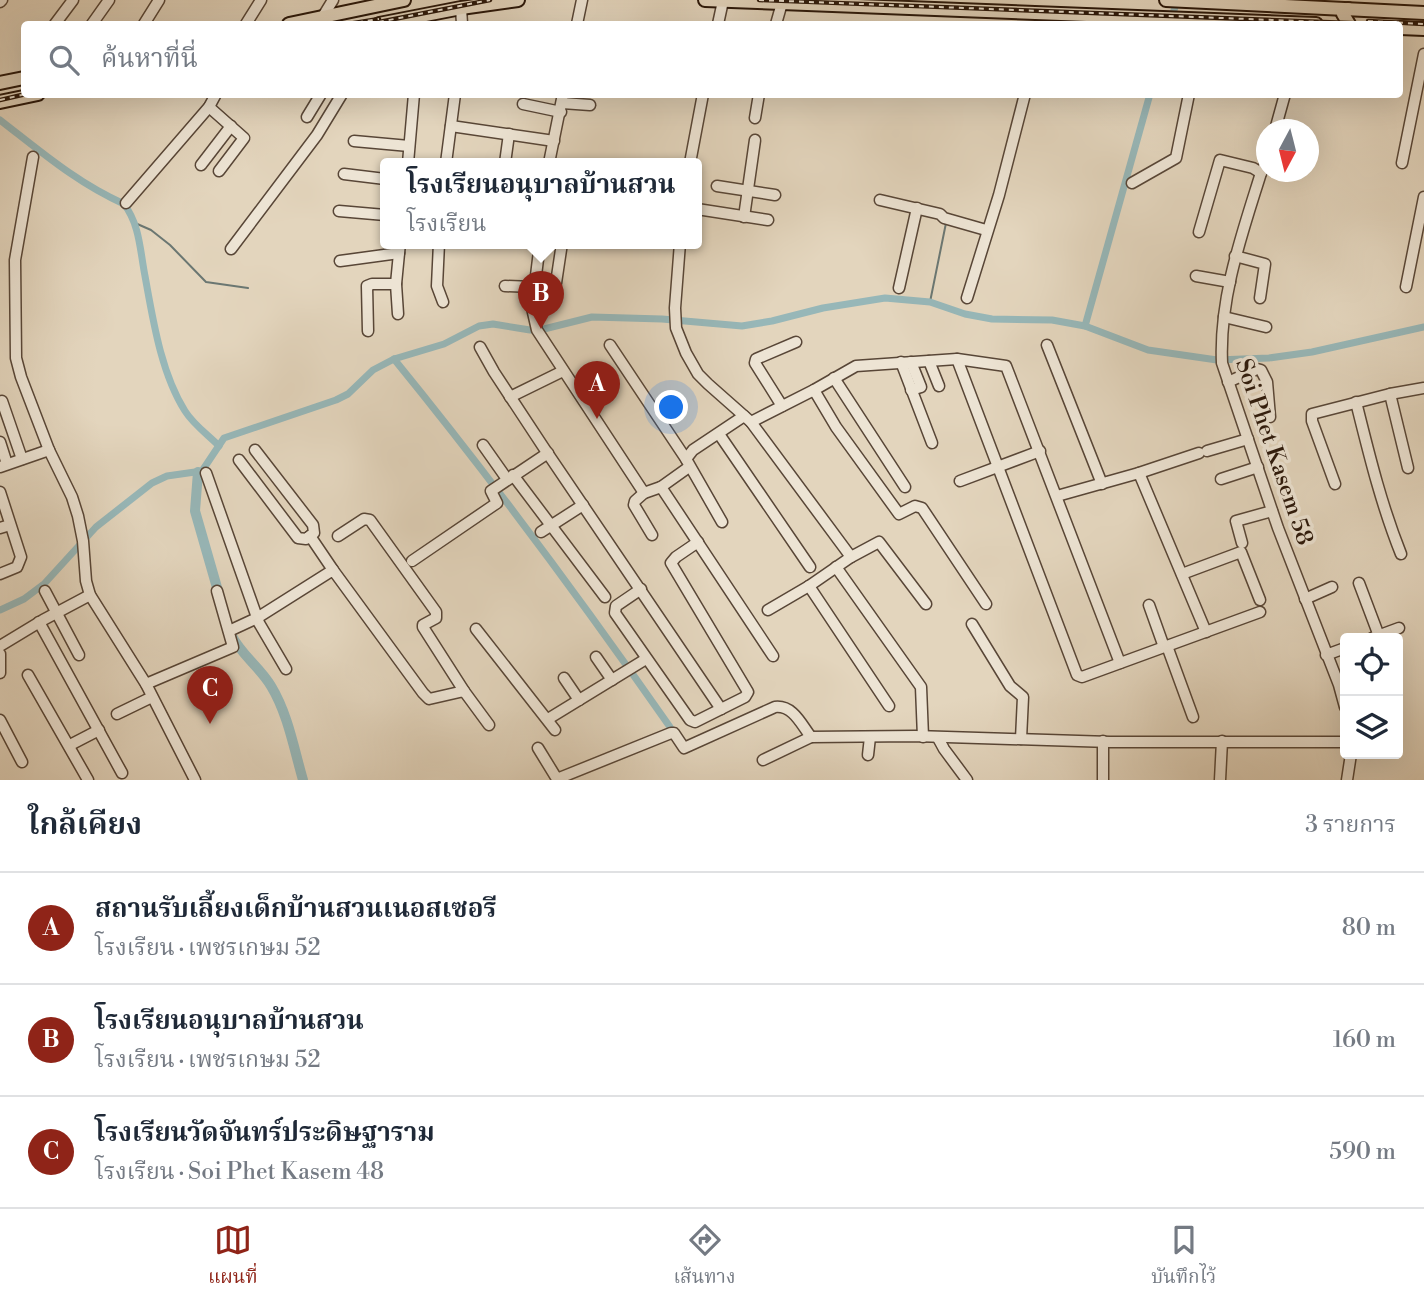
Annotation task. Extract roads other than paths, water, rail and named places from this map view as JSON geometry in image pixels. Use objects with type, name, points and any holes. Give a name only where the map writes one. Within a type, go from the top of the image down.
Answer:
[{"type":"main road","points":[[306,21],[404,0]]},
{"type":"main road","points":[[427,20],[461,8],[518,0]]},
{"type":"main road","points":[[705,0],[1042,19],[1177,18],[1188,21]]},
{"type":"main road","points":[[1166,0],[1272,3],[1424,13]]},
{"type":"main road","points":[[1338,21],[1349,7]]},
{"type":"main road","points":[[1403,28],[1424,29]]},
{"type":"main road","points":[[0,83],[21,79]]},
{"type":"main road","points":[[0,102],[21,98]]},
{"type":"street","points":[[57,21],[73,0]]},
{"type":"street","points":[[94,21],[109,0]]},
{"type":"street","points":[[146,21],[159,0]]},
{"type":"street","points":[[248,21],[261,0]]},
{"type":"street","points":[[322,18],[333,0]]},
{"type":"street","points":[[578,21],[582,0]]},
{"type":"street","points":[[719,21],[723,1]]},
{"type":"street","points":[[777,21],[782,3]]},
{"type":"street","points":[[461,8],[462,21]]},
{"type":"street","points":[[1402,163],[1424,54]]},
{"type":"street","points":[[126,203],[214,98]]},
{"type":"street","points":[[307,117],[319,98]]},
{"type":"street","points":[[231,249],[317,135],[340,98]]},
{"type":"street","points":[[408,158],[414,98]]},
{"type":"street","points":[[447,158],[454,98]]},
{"type":"street","points":[[691,158],[702,98]]},
{"type":"street","points":[[755,118],[758,98]]},
{"type":"street","points":[[967,298],[999,195],[1024,98]]},
{"type":"street","points":[[1132,183],[1175,158],[1188,98]]},
{"type":"street","points":[[1278,119],[1284,98]]},
{"type":"street","points":[[551,158],[562,103]]},
{"type":"street","points":[[523,104],[590,105]]},
{"type":"street","points":[[209,107],[244,138],[219,171]]},
{"type":"street","points":[[201,165],[231,126]]},
{"type":"street","points":[[451,126],[554,141]]},
{"type":"street","points":[[506,158],[509,135]]},
{"type":"street","points":[[744,216],[755,140]]},
{"type":"street","points":[[354,141],[409,146]]},
{"type":"street","points":[[33,157],[16,254],[16,347],[21,377],[78,516],[90,596],[146,684],[195,780]]},
{"type":"street","points":[[1199,232],[1220,160],[1256,169]]},
{"type":"street","points":[[344,174],[380,178]]},
{"type":"street","name":"Soi Phet Kasem 58","points":[[1258,182],[1235,256],[1224,317],[1222,362],[1272,511],[1326,654],[1340,680]]},
{"type":"street","points":[[717,186],[775,195]]},
{"type":"street","points":[[1406,288],[1424,198]]},
{"type":"street","points":[[880,200],[940,214],[950,220],[986,230]]},
{"type":"street","points":[[899,288],[917,209]]},
{"type":"street","points":[[702,210],[768,220]]},
{"type":"street","points":[[339,211],[380,215]]},
{"type":"street","points":[[340,261],[395,249]]},
{"type":"street","points":[[398,314],[396,284],[400,249]]},
{"type":"street","points":[[439,249],[437,286],[443,302]]},
{"type":"street","points":[[539,249],[533,317],[541,336],[644,493]]},
{"type":"street","points":[[505,286],[555,285],[561,249]]},
{"type":"street","points":[[680,249],[675,308],[677,328],[685,353],[698,374],[748,419],[851,557]]},
{"type":"street","points":[[1235,256],[1265,264],[1260,299]]},
{"type":"street","points":[[1196,276],[1230,282]]},
{"type":"street","points":[[368,331],[365,291],[367,286],[396,284]]},
{"type":"street","points":[[1224,317],[1266,327]]},
{"type":"street","points":[[782,406],[755,363],[756,359],[796,342]]},
{"type":"street","points":[[610,345],[722,522]]},
{"type":"street","points":[[1047,345],[1102,484]]},
{"type":"street","points":[[480,347],[510,397],[721,709]]},
{"type":"street","points":[[957,359],[1077,675],[1082,677],[1260,612]]},
{"type":"street","points":[[652,535],[634,503],[644,493],[661,487],[687,463],[693,450],[748,419],[782,406],[856,366],[957,359],[1006,366],[1120,663]]},
{"type":"street","points":[[929,361],[939,386]]},
{"type":"street","points":[[906,362],[919,390],[932,443]]},
{"type":"street","points":[[1228,382],[1257,369],[1261,370],[1267,382],[1270,417]]},
{"type":"street","points":[[510,397],[563,371]]},
{"type":"street","points":[[834,378],[905,487]]},
{"type":"street","points":[[1335,484],[1311,418],[1315,413],[1424,388]]},
{"type":"street","points":[[814,390],[836,427],[899,514],[915,506],[922,508],[986,604]]},
{"type":"street","points":[[1390,394],[1408,468]]},
{"type":"street","points":[[2,401],[23,459]]},
{"type":"street","points":[[1356,402],[1389,525],[1401,554]]},
{"type":"street","points":[[719,434],[810,567]]},
{"type":"street","points":[[1057,496],[1248,439]]},
{"type":"street","points":[[0,442],[4,466],[49,450]]},
{"type":"street","points":[[482,445],[552,525],[605,597]]},
{"type":"street","points":[[239,460],[298,538],[304,540],[315,530],[313,525],[255,450]]},
{"type":"street","points":[[961,481],[1040,451]]},
{"type":"street","points":[[412,561],[497,503],[491,493],[496,488],[548,453]]},
{"type":"street","points":[[1221,479],[1258,467]]},
{"type":"street","points":[[206,473],[257,618],[270,646],[286,669]]},
{"type":"street","points":[[1139,473],[1206,632]]},
{"type":"street","points":[[661,487],[773,656]]},
{"type":"street","points":[[0,492],[5,526],[21,561],[17,567],[0,574]]},
{"type":"street","points":[[541,532],[583,505]]},
{"type":"street","points":[[1242,543],[1236,521],[1272,511]]},
{"type":"street","points":[[338,536],[364,519],[370,520],[436,612],[436,618],[423,625],[423,628],[489,725]]},
{"type":"street","points":[[310,536],[429,699],[464,691]]},
{"type":"street","points":[[641,589],[614,610],[693,722],[745,697],[748,692],[671,563],[698,542]]},
{"type":"street","points":[[768,610],[879,542],[926,604]]},
{"type":"street","points":[[1182,574],[1241,552],[1260,600]]},
{"type":"street","points":[[836,567],[921,687],[923,737]]},
{"type":"street","points":[[233,629],[257,618],[333,570]]},
{"type":"street","points":[[1359,583],[1375,633]]},
{"type":"street","points":[[809,586],[889,706]]},
{"type":"street","points":[[1305,599],[1332,587]]},
{"type":"street","points":[[45,591],[79,656]]},
{"type":"street","points":[[146,684],[231,649],[234,645],[233,629],[217,591]]},
{"type":"street","points":[[0,646],[90,596]]},
{"type":"street","points":[[1149,606],[1193,717]]},
{"type":"street","points":[[39,622],[122,773]]},
{"type":"street","points":[[972,624],[1010,686],[1029,698],[1021,739]]},
{"type":"street","points":[[1386,633],[1399,628]]},
{"type":"street","points":[[476,629],[555,730]]},
{"type":"street","points":[[1326,654],[1340,650]]},
{"type":"street","points":[[0,654],[0,673]]},
{"type":"street","points":[[596,657],[612,680]]},
{"type":"street","points":[[548,719],[646,659]]},
{"type":"street","points":[[28,675],[88,780]]},
{"type":"street","points":[[564,678],[579,700]]},
{"type":"street","points":[[117,714],[152,697]]},
{"type":"street","points":[[538,748],[557,779],[671,733],[674,733],[684,748],[775,707],[783,706],[791,711],[811,737]]},
{"type":"street","points":[[0,720],[22,762]]},
{"type":"street","points":[[70,745],[99,730]]},
{"type":"street","points":[[763,760],[811,737],[1340,742]]},
{"type":"street","points":[[868,755],[870,737]]},
{"type":"street","points":[[938,738],[967,780]]},
{"type":"street","points":[[1103,741],[1103,780]]},
{"type":"street","points":[[1220,780],[1222,741]]},
{"type":"street","points":[[1347,780],[1350,759]]},
{"type":"waterway","points":[[1171,21],[1177,0]]},
{"type":"waterway","points":[[1085,326],[1149,98]]},
{"type":"waterway","points":[[0,120],[44,155],[124,204],[136,229],[155,328],[170,380],[188,416],[219,446]]},
{"type":"waterway","points":[[135,223],[151,230],[170,245],[206,282],[248,288]]},
{"type":"waterway","points":[[930,302],[946,223]]},
{"type":"waterway","points":[[0,610],[24,599],[44,584],[96,527],[152,483],[167,476],[202,471],[224,438],[336,400],[348,394],[373,370],[394,359],[444,344],[479,326],[493,324],[530,330],[544,329],[592,317],[662,319],[742,326],[885,298],[930,302],[965,314],[992,319],[1052,320],[1085,326],[1148,350],[1217,360],[1269,358],[1312,352],[1424,327]]},
{"type":"waterway","points":[[394,359],[535,540],[670,727]]},
{"type":"waterway","points":[[198,472],[195,511],[220,598]]},
{"type":"waterway","points":[[231,634],[277,697],[303,780]]},
{"type":"railway","points":[[384,21],[490,0]]},
{"type":"railway","points":[[759,0],[1299,21]]},
{"type":"railway","points":[[367,21],[379,19]]},
{"type":"railway","points":[[1403,23],[1424,24]]},
{"type":"railway","points":[[0,100],[21,95]]},
{"type":"place","name":"โรงเรียนอนุบาลบ้านสวน","points":[[541,329]]},
{"type":"place","name":"สถานรับเลี้ยงเด็กบ้านสวนเนอสเซอรี","points":[[597,419]]},
{"type":"place","name":"โรงเรียนวัดจันทร์ประดิษฐาราม","points":[[210,724]]}]
